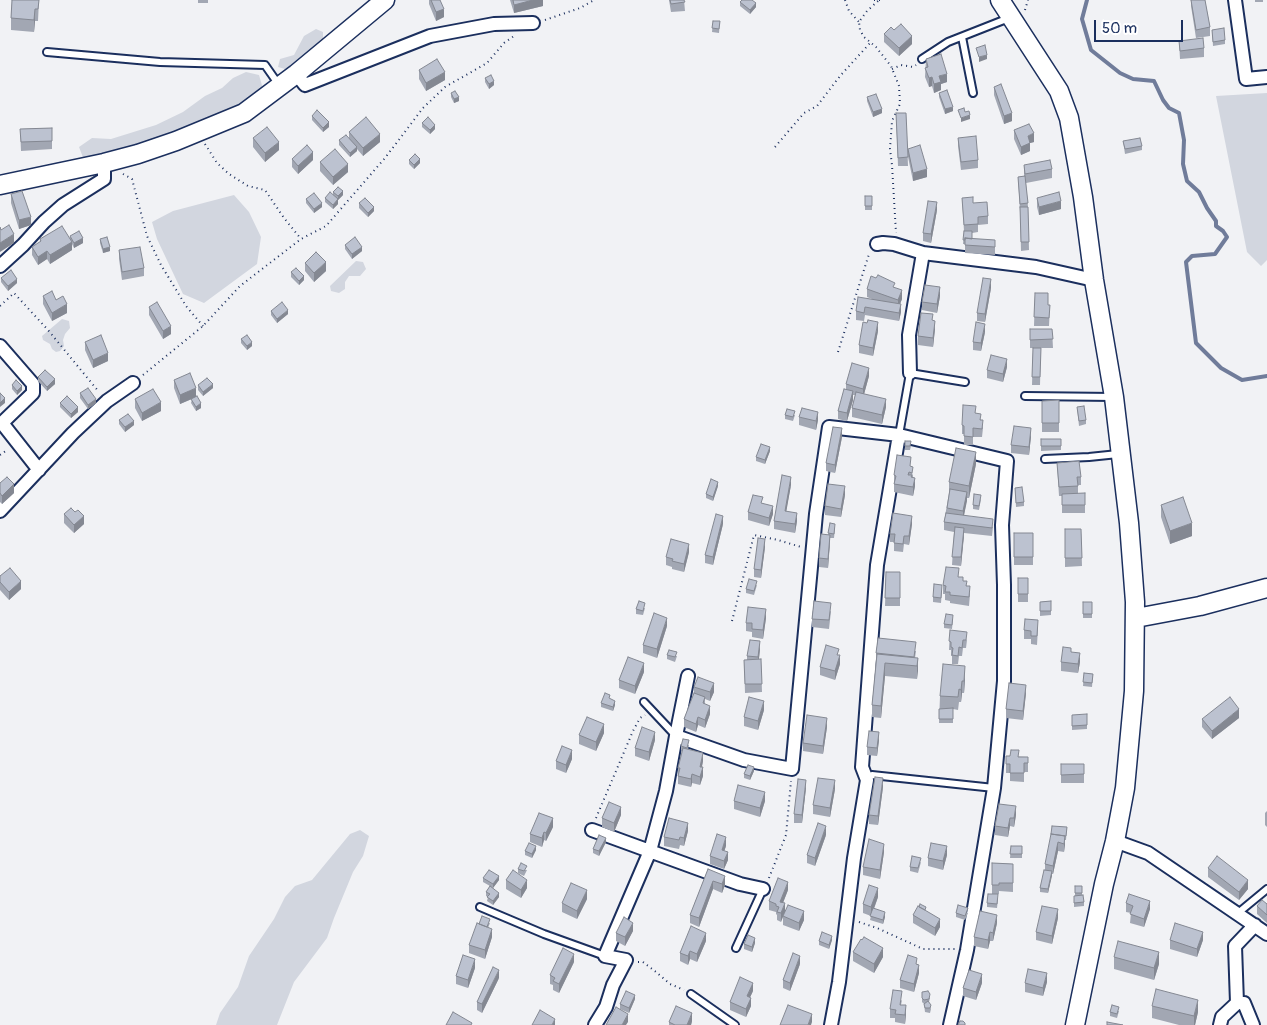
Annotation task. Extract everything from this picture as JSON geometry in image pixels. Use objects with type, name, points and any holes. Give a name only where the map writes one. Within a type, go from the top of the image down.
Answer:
[{"type":"street","points":[[1000,0],[1060,91],[1069,118],[1114,398],[1129,523],[1136,618],[1132,710],[1125,788],[1116,841],[1104,884],[1075,1025]]},
{"type":"street","points":[[1235,0],[1246,79],[1267,77]]},
{"type":"street","points":[[0,185],[104,168],[244,113],[296,74],[380,2]]},
{"type":"street","points":[[296,74],[305,85],[430,36],[494,24],[533,23]]},
{"type":"street","points":[[0,266],[63,205],[104,178],[104,168]]},
{"type":"street","points":[[876,244],[883,242],[923,253],[1036,267],[1094,280]]},
{"type":"street","points":[[910,373],[910,335],[923,253]]},
{"type":"street","points":[[0,346],[33,384],[33,393],[2,423],[38,470]]},
{"type":"street","points":[[0,511],[73,433],[107,401],[133,383]]},
{"type":"street","points":[[676,736],[744,760],[792,769],[816,514],[829,427],[899,435],[1007,461],[1002,525],[1004,681],[994,788],[966,950],[950,1025]]},
{"type":"street","points":[[831,1025],[839,982],[854,858],[867,780],[862,767],[877,565],[899,435]]},
{"type":"street","points":[[1136,618],[1200,606],[1267,588]]},
{"type":"street","points":[[595,1025],[606,1007],[613,985],[626,960],[606,956],[650,851],[666,791],[688,676]]},
{"type":"street","points":[[592,830],[740,884],[763,889]]},
{"type":"street","points":[[1116,841],[1148,853],[1255,924],[1267,934]]},
{"type":"street","points":[[1237,1003],[1236,946],[1255,924]]},
{"type":"street","points":[[1220,1025],[1222,1017],[1237,1003],[1244,1003],[1253,1025]]},
{"type":"lane","points":[[922,59],[948,42],[1013,17]]},
{"type":"lane","points":[[962,37],[973,93]]},
{"type":"lane","points":[[47,52],[160,62],[265,66],[279,86]]},
{"type":"lane","points":[[899,435],[910,373],[965,382]]},
{"type":"lane","points":[[1025,396],[1114,398]]},
{"type":"lane","points":[[1045,459],[1089,457],[1120,453]]},
{"type":"lane","points":[[644,702],[676,736]]},
{"type":"lane","points":[[866,777],[872,775],[994,788]]},
{"type":"lane","points":[[736,948],[763,889]]},
{"type":"lane","points":[[1238,913],[1267,889]]},
{"type":"lane","points":[[480,907],[544,934],[606,956]]},
{"type":"lane","points":[[691,994],[735,1025]]},
{"type":"path","points":[[133,383],[203,326],[240,286],[301,239],[326,226],[385,158],[423,108],[445,87],[487,63],[504,43],[533,23],[580,8],[594,0]]},
{"type":"path","points":[[845,0],[850,11],[859,22],[860,30],[892,69],[899,86],[900,104],[892,121],[890,149],[895,208],[896,234],[894,244]]},
{"type":"path","points":[[874,0],[879,0]]},
{"type":"path","points":[[859,22],[879,0]]},
{"type":"path","points":[[775,147],[804,113],[817,106],[840,76],[871,42]]},
{"type":"path","points":[[892,69],[901,66],[913,67],[922,59]]},
{"type":"path","points":[[198,132],[217,164],[248,186],[265,190],[301,239]]},
{"type":"path","points":[[104,168],[119,171],[132,180],[147,236],[161,265],[186,306],[203,326]]},
{"type":"path","points":[[838,352],[872,246],[876,244]]},
{"type":"path","points":[[0,306],[14,293],[54,336],[107,401]]},
{"type":"path","points":[[732,621],[754,535],[813,551]]},
{"type":"path","points":[[592,830],[601,804],[640,718],[652,711]]},
{"type":"path","points":[[763,889],[786,835],[792,769]]},
{"type":"path","points":[[847,919],[877,928],[923,949],[966,950]]},
{"type":"path","points":[[626,960],[643,962],[670,984],[691,994]]},
{"type":"shaded area","points":[[316,29],[323,32],[323,39],[313,50],[302,60],[290,67],[285,69],[278,67],[280,59],[294,55],[304,36]]},
{"type":"shaded area","points":[[246,72],[259,75],[263,89],[248,106],[158,140],[84,160],[79,147],[92,138],[111,139],[156,125],[183,112],[205,96],[222,88],[233,78]]},
{"type":"shaded area","points":[[1267,93],[1267,260],[1261,266],[1247,252],[1216,96]]},
{"type":"shaded area","points":[[234,195],[249,212],[261,237],[257,264],[204,303],[183,294],[157,239],[152,222],[173,211]]},
{"type":"shaded area","points":[[356,261],[363,262],[366,269],[360,276],[349,276],[345,282],[345,289],[339,293],[331,291],[330,286]]},
{"type":"shaded area","points":[[62,319],[69,321],[70,328],[63,340],[64,346],[60,351],[56,352],[50,344],[43,340],[42,336]]},
{"type":"shaded area","points":[[360,830],[369,836],[363,856],[353,872],[327,938],[294,982],[277,1025],[216,1025],[220,1013],[238,987],[249,956],[274,919],[285,897],[295,886],[312,880],[350,834]]},
{"type":"building","points":[[12,0],[39,0],[38,9],[35,9],[34,20],[11,18]]},
{"type":"building","points":[[431,0],[440,0],[444,9],[436,12]]},
{"type":"building","points":[[513,0],[533,0],[514,5]]},
{"type":"building","points":[[670,0],[684,0],[685,2],[671,4]]},
{"type":"building","points":[[742,0],[752,0],[756,3],[750,10],[740,2]]},
{"type":"building","points":[[1191,0],[1205,0],[1210,27],[1196,30]]},
{"type":"building","points":[[713,21],[720,21],[719,29],[712,28]]},
{"type":"building","points":[[901,24],[912,36],[899,48],[884,34],[891,27],[894,30]]},
{"type":"building","points":[[1224,28],[1225,40],[1213,42],[1212,30]]},
{"type":"building","points":[[1203,38],[1204,48],[1180,51],[1179,41]]},
{"type":"building","points":[[985,45],[987,55],[979,57],[976,48]]},
{"type":"building","points":[[941,54],[947,74],[939,76],[941,82],[934,84],[932,77],[929,78],[925,68],[928,67],[926,59]]},
{"type":"building","points":[[437,59],[445,72],[426,83],[419,70]]},
{"type":"building","points":[[491,75],[494,81],[489,84],[485,78]]},
{"type":"building","points":[[1001,84],[1012,113],[1004,116],[994,87]]},
{"type":"building","points":[[947,90],[953,107],[945,109],[939,93]]},
{"type":"building","points":[[455,91],[459,97],[454,99],[451,93]]},
{"type":"building","points":[[876,94],[882,109],[873,112],[867,97]]},
{"type":"building","points":[[964,108],[965,112],[969,111],[970,115],[961,118],[958,110]]},
{"type":"building","points":[[317,110],[329,122],[323,128],[312,116]]},
{"type":"building","points":[[896,113],[906,113],[908,157],[898,158]]},
{"type":"building","points":[[366,117],[380,134],[363,148],[349,132]]},
{"type":"building","points":[[428,117],[435,125],[430,130],[422,123]]},
{"type":"building","points":[[1029,124],[1034,133],[1028,136],[1030,143],[1021,147],[1014,130]]},
{"type":"building","points":[[267,127],[279,142],[265,153],[253,138]]},
{"type":"building","points":[[52,128],[52,141],[21,142],[20,129]]},
{"type":"building","points":[[346,135],[357,147],[350,153],[339,140]]},
{"type":"building","points":[[976,136],[978,160],[961,162],[958,138]]},
{"type":"building","points":[[1140,138],[1142,146],[1125,149],[1123,141]]},
{"type":"building","points":[[307,145],[313,152],[298,166],[292,159]]},
{"type":"building","points":[[920,145],[927,169],[913,173],[908,149]]},
{"type":"building","points":[[335,149],[348,164],[333,177],[320,162]]},
{"type":"building","points":[[415,154],[420,159],[414,165],[409,160]]},
{"type":"building","points":[[1050,160],[1052,169],[1025,174],[1024,165]]},
{"type":"building","points":[[1025,176],[1028,203],[1020,204],[1018,177]]},
{"type":"building","points":[[338,187],[343,191],[338,196],[333,192]]},
{"type":"building","points":[[22,191],[31,217],[19,220],[11,194]]},
{"type":"building","points":[[330,192],[338,199],[333,205],[325,198]]},
{"type":"building","points":[[1059,192],[1061,201],[1039,207],[1037,198]]},
{"type":"building","points":[[314,193],[322,203],[314,209],[306,199]]},
{"type":"building","points":[[865,196],[872,196],[872,206],[865,206]]},
{"type":"building","points":[[973,197],[973,203],[987,202],[988,216],[978,217],[978,224],[964,225],[962,198]]},
{"type":"building","points":[[365,198],[374,207],[368,213],[359,203]]},
{"type":"building","points":[[928,201],[937,202],[931,234],[923,233]]},
{"type":"building","points":[[1020,207],[1028,207],[1029,242],[1021,242]]},
{"type":"building","points":[[9,225],[14,234],[0,243],[0,227],[1,230]]},
{"type":"building","points":[[62,226],[72,242],[50,255],[47,251],[38,257],[32,247],[41,241],[40,239]]},
{"type":"building","points":[[79,231],[83,238],[74,243],[70,236]]},
{"type":"building","points":[[964,231],[972,231],[972,239],[965,238],[963,240]]},
{"type":"building","points":[[107,237],[110,247],[103,249],[100,239]]},
{"type":"building","points":[[355,237],[362,247],[352,254],[345,245]]},
{"type":"building","points":[[965,238],[995,240],[995,247],[965,245]]},
{"type":"building","points":[[140,247],[144,268],[122,272],[119,250]]},
{"type":"building","points":[[316,252],[326,262],[314,273],[305,263]]},
{"type":"building","points":[[296,268],[304,276],[299,281],[291,272]]},
{"type":"building","points":[[11,270],[17,279],[8,286],[1,278]]},
{"type":"building","points":[[878,275],[895,283],[893,287],[902,290],[898,300],[867,289],[871,276],[876,278]]},
{"type":"building","points":[[983,278],[991,279],[985,314],[977,313]]},
{"type":"building","points":[[925,285],[940,287],[937,304],[922,302]]},
{"type":"building","points":[[52,291],[56,300],[63,296],[67,304],[52,313],[43,296]]},
{"type":"building","points":[[1035,293],[1048,293],[1048,305],[1050,305],[1049,318],[1034,317]]},
{"type":"building","points":[[858,297],[901,304],[899,313],[865,307],[864,313],[856,311]]},
{"type":"building","points":[[157,302],[171,326],[163,331],[149,307]]},
{"type":"building","points":[[282,302],[288,310],[277,319],[271,311]]},
{"type":"building","points":[[921,313],[933,314],[932,320],[935,321],[933,338],[918,336]]},
{"type":"building","points":[[868,320],[878,322],[873,348],[859,345],[863,322],[867,323]]},
{"type":"building","points":[[976,322],[985,324],[981,343],[973,342]]},
{"type":"building","points":[[1030,329],[1052,329],[1053,339],[1030,340]]},
{"type":"building","points":[[101,335],[108,353],[93,360],[85,342]]},
{"type":"building","points":[[247,335],[252,342],[247,346],[241,339]]},
{"type":"building","points":[[1033,348],[1041,348],[1040,377],[1032,377]]},
{"type":"building","points":[[991,355],[1007,359],[1003,374],[987,370]]},
{"type":"building","points":[[852,363],[869,368],[863,389],[846,384]]},
{"type":"building","points":[[45,370],[55,379],[47,387],[38,377]]},
{"type":"building","points":[[190,373],[196,388],[180,395],[174,380]]},
{"type":"building","points":[[207,378],[213,384],[203,392],[198,385]]},
{"type":"building","points":[[16,380],[22,386],[17,391],[12,385]]},
{"type":"building","points":[[88,388],[96,399],[88,405],[80,393]]},
{"type":"building","points":[[153,389],[161,402],[142,413],[135,399]]},
{"type":"building","points":[[844,389],[853,391],[847,413],[838,411]]},
{"type":"building","points":[[856,392],[886,399],[882,415],[852,408]]},
{"type":"building","points":[[0,393],[5,398],[0,403]]},
{"type":"building","points":[[67,396],[78,407],[71,414],[60,403]]},
{"type":"building","points":[[197,396],[201,403],[196,407],[191,399]]},
{"type":"building","points":[[1059,400],[1059,423],[1042,423],[1042,401]]},
{"type":"building","points":[[963,405],[976,406],[975,413],[981,414],[980,420],[983,420],[982,429],[973,428],[973,437],[964,436],[964,426],[962,425]]},
{"type":"building","points":[[1084,406],[1086,420],[1079,421],[1077,407]]},
{"type":"building","points":[[802,408],[818,412],[816,421],[799,417]]},
{"type":"building","points":[[787,409],[795,411],[793,417],[785,415]]},
{"type":"building","points":[[128,414],[134,421],[125,427],[119,420]]},
{"type":"building","points":[[1014,426],[1031,428],[1029,447],[1011,445]]},
{"type":"building","points":[[833,427],[842,428],[835,465],[826,463]]},
{"type":"building","points":[[1041,439],[1061,439],[1061,446],[1041,446]]},
{"type":"building","points":[[905,441],[911,441],[910,446],[905,446]]},
{"type":"building","points":[[761,444],[770,447],[765,460],[756,457]]},
{"type":"building","points":[[956,448],[976,452],[969,486],[949,482]]},
{"type":"building","points":[[897,455],[911,457],[910,466],[913,467],[912,473],[909,472],[908,475],[912,475],[911,477],[915,478],[913,487],[894,484]]},
{"type":"building","points":[[1079,461],[1081,477],[1077,477],[1078,486],[1059,487],[1057,463]]},
{"type":"building","points":[[782,475],[791,477],[785,511],[797,513],[795,524],[774,521]]},
{"type":"building","points":[[7,477],[14,484],[2,496],[0,493],[0,483]]},
{"type":"building","points":[[711,479],[718,482],[713,497],[706,494]]},
{"type":"building","points":[[828,484],[845,486],[841,509],[825,506]]},
{"type":"building","points":[[1022,487],[1024,502],[1016,503],[1015,488]]},
{"type":"building","points":[[950,489],[967,492],[963,511],[947,508]]},
{"type":"building","points":[[1085,493],[1085,505],[1062,505],[1062,494]]},
{"type":"building","points":[[974,494],[981,495],[979,506],[973,505]]},
{"type":"building","points":[[753,495],[763,497],[761,503],[773,506],[769,518],[748,512]]},
{"type":"building","points":[[1183,497],[1192,523],[1170,531],[1161,505]]},
{"type":"building","points":[[71,508],[75,512],[78,510],[84,516],[74,525],[64,514]]},
{"type":"building","points":[[893,513],[912,516],[909,536],[904,536],[903,544],[894,543],[895,534],[890,534]]},
{"type":"building","points":[[946,513],[993,519],[992,528],[944,522]]},
{"type":"building","points":[[716,514],[723,516],[713,557],[705,555]]},
{"type":"building","points":[[830,523],[835,524],[834,534],[828,533]]},
{"type":"building","points":[[955,527],[964,528],[961,557],[952,557]]},
{"type":"building","points":[[1065,529],[1081,529],[1082,558],[1065,558]]},
{"type":"building","points":[[1014,533],[1033,533],[1033,557],[1014,557]]},
{"type":"building","points":[[821,534],[830,535],[828,559],[819,558]]},
{"type":"building","points":[[758,538],[765,539],[761,570],[754,569]]},
{"type":"building","points":[[671,539],[689,544],[684,564],[672,561],[673,559],[666,557]]},
{"type":"building","points":[[946,567],[959,568],[958,577],[963,577],[963,581],[967,581],[966,586],[970,586],[969,597],[950,595],[950,592],[945,592],[946,586],[943,585]]},
{"type":"building","points":[[10,568],[21,581],[9,592],[0,582],[0,576]]},
{"type":"building","points":[[886,572],[900,572],[900,598],[885,598]]},
{"type":"building","points":[[1018,578],[1028,578],[1028,594],[1018,594]]},
{"type":"building","points":[[749,579],[757,581],[754,591],[746,589]]},
{"type":"building","points":[[934,584],[942,585],[941,598],[933,597]]},
{"type":"building","points":[[639,601],[645,603],[643,611],[636,609]]},
{"type":"building","points":[[814,601],[831,603],[829,620],[812,619]]},
{"type":"building","points":[[1051,601],[1051,611],[1040,611],[1040,602]]},
{"type":"building","points":[[1083,602],[1092,602],[1092,614],[1083,614]]},
{"type":"building","points":[[748,607],[766,609],[763,630],[752,629],[752,623],[746,623]]},
{"type":"building","points":[[654,613],[667,618],[657,649],[643,645]]},
{"type":"building","points":[[946,614],[953,615],[952,625],[944,624]]},
{"type":"building","points":[[1025,619],[1038,620],[1037,636],[1031,636],[1031,631],[1024,630]]},
{"type":"building","points":[[950,630],[967,632],[962,648],[959,647],[958,656],[952,655],[953,648],[949,641]]},
{"type":"building","points":[[878,638],[916,642],[914,657],[876,653]]},
{"type":"building","points":[[750,640],[760,641],[758,657],[747,656]]},
{"type":"building","points":[[826,645],[839,649],[837,655],[840,655],[835,671],[820,667]]},
{"type":"building","points":[[1063,647],[1071,648],[1071,652],[1080,653],[1078,664],[1061,662]]},
{"type":"building","points":[[669,650],[677,652],[675,657],[667,655]]},
{"type":"building","points":[[877,654],[918,658],[917,666],[885,663],[881,706],[872,705]]},
{"type":"building","points":[[628,657],[644,663],[635,686],[619,680]]},
{"type":"building","points":[[761,659],[762,684],[745,684],[744,660]]},
{"type":"building","points":[[943,664],[965,666],[964,681],[962,681],[961,690],[959,689],[958,697],[940,696]]},
{"type":"building","points":[[1084,673],[1093,674],[1092,683],[1083,682]]},
{"type":"building","points":[[698,677],[714,683],[710,692],[694,687]]},
{"type":"building","points":[[1009,683],[1026,685],[1023,711],[1006,709]]},
{"type":"building","points":[[605,693],[610,695],[609,698],[615,701],[613,707],[601,703]]},
{"type":"building","points":[[694,693],[705,697],[703,703],[710,706],[705,720],[698,717],[696,724],[684,719]]},
{"type":"building","points":[[749,697],[764,701],[758,721],[744,717]]},
{"type":"building","points":[[1230,697],[1239,709],[1212,731],[1202,719]]},
{"type":"building","points":[[953,708],[953,719],[939,719],[939,709]]},
{"type":"building","points":[[1087,714],[1087,725],[1072,726],[1072,715]]},
{"type":"building","points":[[807,715],[827,718],[823,746],[803,743]]},
{"type":"building","points":[[587,717],[604,724],[596,742],[579,735]]},
{"type":"building","points":[[642,727],[655,732],[649,752],[635,748]]},
{"type":"building","points":[[869,731],[879,732],[877,748],[867,747]]},
{"type":"building","points":[[683,739],[689,740],[687,748],[681,746]]},
{"type":"building","points":[[562,746],[572,750],[566,765],[556,761]]},
{"type":"building","points":[[683,748],[703,753],[700,767],[703,767],[700,777],[692,774],[691,779],[678,776]]},
{"type":"building","points":[[1011,750],[1019,750],[1018,757],[1028,757],[1028,763],[1024,763],[1024,773],[1010,773],[1010,764],[1006,764],[1006,756],[1010,756]]},
{"type":"building","points":[[1061,764],[1084,764],[1084,774],[1061,775]]},
{"type":"building","points":[[748,765],[754,767],[750,776],[744,774]]},
{"type":"building","points":[[875,777],[883,778],[878,816],[869,815]]},
{"type":"building","points":[[818,778],[835,780],[830,808],[813,805]]},
{"type":"building","points":[[798,779],[806,780],[802,815],[794,814]]},
{"type":"building","points":[[738,785],[765,792],[760,808],[734,801]]},
{"type":"building","points":[[609,802],[621,807],[614,823],[602,818]]},
{"type":"building","points":[[999,804],[1016,806],[1014,818],[1010,818],[1008,828],[995,826]]},
{"type":"building","points":[[539,813],[553,818],[542,838],[530,834]]},
{"type":"building","points":[[669,818],[688,823],[684,838],[680,837],[679,840],[664,837]]},
{"type":"building","points":[[818,823],[826,826],[815,858],[807,855]]},
{"type":"building","points":[[1052,826],[1067,827],[1066,836],[1051,834]]},
{"type":"building","points":[[717,834],[726,837],[722,850],[728,852],[724,861],[710,856]]},
{"type":"building","points":[[1051,834],[1065,836],[1064,844],[1058,842],[1053,866],[1045,864]]},
{"type":"building","points":[[599,835],[606,838],[599,851],[593,849]]},
{"type":"building","points":[[869,839],[884,844],[880,870],[863,867]]},
{"type":"building","points":[[529,843],[536,846],[532,854],[525,851]]},
{"type":"building","points":[[931,843],[947,846],[943,861],[928,858]]},
{"type":"building","points":[[1011,846],[1022,846],[1022,854],[1010,854]]},
{"type":"building","points":[[912,856],[921,858],[918,868],[910,867]]},
{"type":"building","points":[[1217,856],[1248,880],[1239,892],[1208,868]]},
{"type":"building","points":[[521,863],[527,866],[524,871],[518,869]]},
{"type":"building","points":[[992,863],[1013,864],[1013,883],[992,885]]},
{"type":"building","points":[[708,869],[725,876],[722,884],[713,881],[699,918],[690,915]]},
{"type":"building","points":[[489,870],[499,876],[493,884],[483,878]]},
{"type":"building","points":[[513,870],[527,880],[521,890],[506,880]]},
{"type":"building","points":[[1044,870],[1052,871],[1048,889],[1040,888]]},
{"type":"building","points":[[778,878],[788,882],[780,902],[785,903],[781,913],[777,912],[779,907],[776,904],[769,901]]},
{"type":"building","points":[[571,883],[587,890],[577,911],[562,903]]},
{"type":"building","points":[[869,885],[878,888],[871,907],[863,904]]},
{"type":"building","points":[[490,886],[499,893],[493,901],[487,897],[490,894],[486,892]]},
{"type":"building","points":[[1075,886],[1082,886],[1082,893],[1075,893]]},
{"type":"building","points":[[988,894],[998,894],[997,904],[987,903]]},
{"type":"building","points":[[1129,894],[1150,901],[1144,919],[1130,914],[1133,906],[1126,903]]},
{"type":"building","points":[[1083,895],[1084,902],[1074,903],[1074,896]]},
{"type":"building","points":[[1262,900],[1267,904],[1267,915],[1257,906]]},
{"type":"building","points":[[920,904],[926,907],[925,910],[919,907]]},
{"type":"building","points":[[788,905],[804,911],[799,923],[783,916]]},
{"type":"building","points":[[958,905],[968,908],[965,916],[956,913]]},
{"type":"building","points":[[918,906],[940,919],[935,928],[913,915]]},
{"type":"building","points":[[1042,906],[1058,909],[1052,936],[1036,932]]},
{"type":"building","points":[[873,908],[885,912],[883,920],[870,916]]},
{"type":"building","points":[[980,911],[997,915],[993,933],[990,932],[988,940],[974,937]]},
{"type":"building","points":[[482,916],[490,919],[487,927],[479,924]]},
{"type":"building","points":[[624,917],[633,923],[625,937],[616,933]]},
{"type":"building","points":[[477,923],[492,929],[485,950],[469,945]]},
{"type":"building","points":[[1175,923],[1203,932],[1197,949],[1170,940]]},
{"type":"building","points":[[691,926],[706,933],[697,954],[690,951],[688,956],[680,953]]},
{"type":"building","points":[[822,932],[832,936],[829,945],[819,941]]},
{"type":"building","points":[[748,935],[755,938],[752,947],[744,944]]},
{"type":"building","points":[[864,937],[883,948],[874,964],[853,952]]},
{"type":"building","points":[[1118,941],[1159,952],[1154,968],[1114,957]]},
{"type":"building","points":[[563,948],[574,954],[559,984],[553,981],[555,978],[550,975]]},
{"type":"building","points":[[793,953],[800,956],[790,983],[783,980]]},
{"type":"building","points":[[463,955],[475,959],[468,980],[456,976]]},
{"type":"building","points":[[908,955],[917,958],[916,964],[919,965],[914,984],[900,980]]},
{"type":"building","points":[[493,967],[499,970],[482,1004],[477,1002]]},
{"type":"building","points":[[1028,969],[1047,973],[1043,988],[1025,983]]},
{"type":"building","points":[[969,970],[982,974],[976,992],[963,988]]},
{"type":"building","points":[[740,977],[753,983],[747,996],[751,998],[746,1009],[730,1002]]},
{"type":"building","points":[[1156,989],[1198,1000],[1194,1016],[1152,1006]]},
{"type":"building","points":[[893,990],[902,991],[900,1005],[906,1005],[905,1015],[895,1014],[896,1010],[890,1009]]},
{"type":"building","points":[[626,991],[635,995],[629,1008],[620,1004]]},
{"type":"building","points":[[928,991],[930,994],[929,999],[924,1000],[922,992]]},
{"type":"building","points":[[928,1001],[931,1005],[930,1008],[925,1008],[924,1004]]},
{"type":"building","points":[[788,1005],[812,1014],[808,1025],[780,1025]]},
{"type":"building","points":[[1112,1005],[1119,1007],[1117,1014],[1110,1012]]},
{"type":"building","points":[[676,1006],[692,1013],[687,1025],[675,1025],[669,1022]]},
{"type":"building","points":[[616,1007],[628,1014],[622,1025],[606,1025]]},
{"type":"building","points":[[540,1010],[555,1019],[552,1025],[532,1025]]},
{"type":"building","points":[[453,1012],[472,1023],[471,1025],[446,1025]]},
{"type":"building","points":[[960,1021],[963,1021],[965,1025],[958,1025]]},
{"type":"building","points":[[1107,1022],[1123,1025],[1107,1025]]},
{"type":"waterway","points":[[1087,0],[1082,19],[1091,50],[1120,73],[1133,79],[1154,81],[1169,108],[1179,113],[1184,140],[1183,164],[1187,181],[1199,192],[1216,221],[1216,226],[1227,237],[1215,254],[1192,256],[1186,262],[1196,343],[1221,368],[1242,380],[1267,376]]}]
